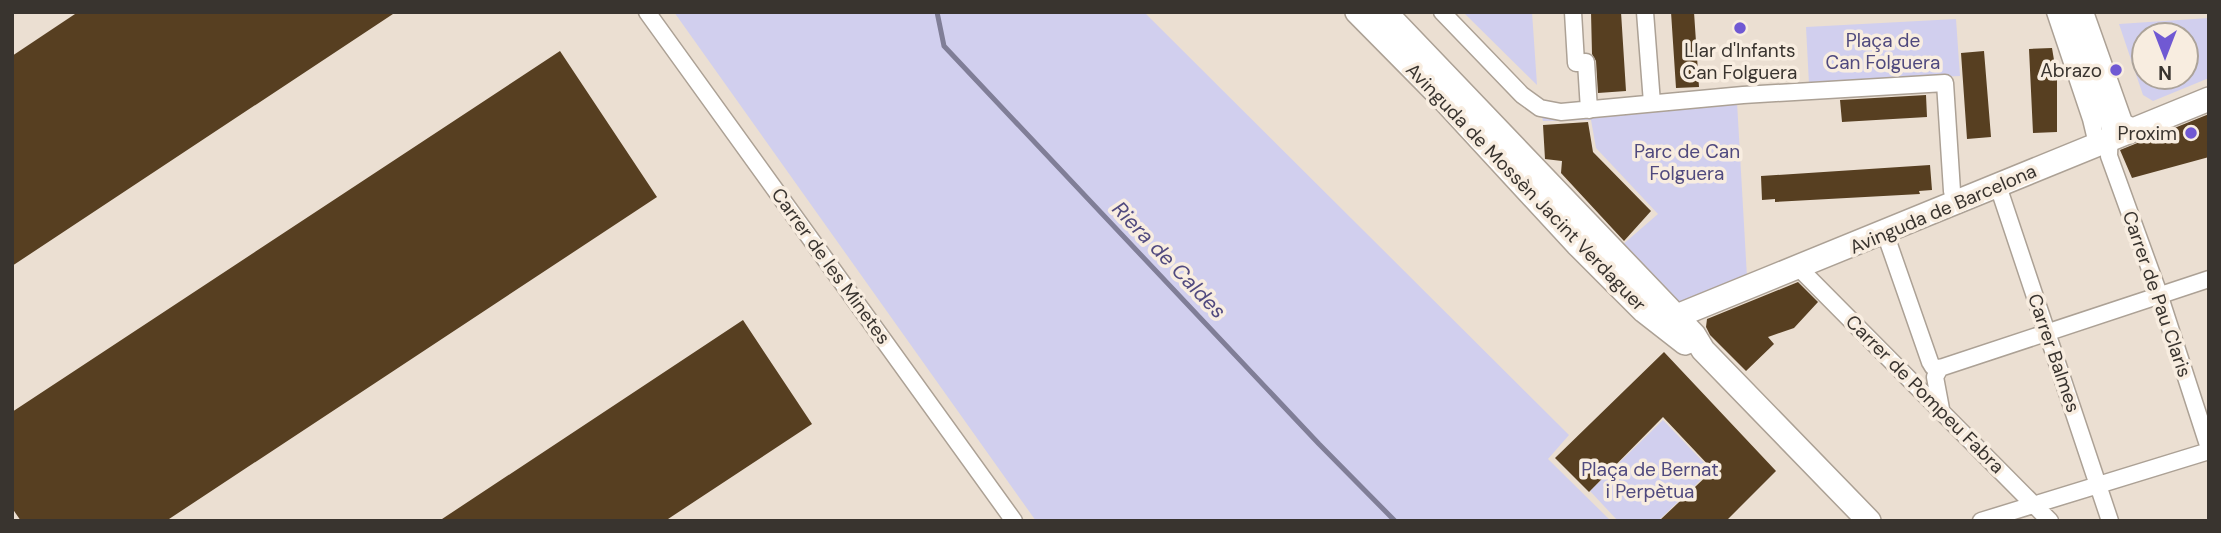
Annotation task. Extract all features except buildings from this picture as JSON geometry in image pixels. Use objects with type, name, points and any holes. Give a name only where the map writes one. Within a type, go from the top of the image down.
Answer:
[{"type":"main road","name":"Avinguda de Mossèn Jacint Verdaguer","points":[[1357,12],[1644,311],[1685,343],[1703,350]]},
{"type":"main road","name":"Avinguda de Mossèn Jacint Verdaguer","points":[[1385,12],[1677,316],[1703,350],[1869,521]]},
{"type":"main road","name":"Avinguda de Barcelona","points":[[1677,316],[2209,99]]},
{"type":"street","name":"Carrer de les Minetes","points":[[647,12],[1014,521]]},
{"type":"street","points":[[1442,12],[1522,95],[1540,108],[1561,112],[1825,89],[1945,83],[1952,191],[1956,204]]},
{"type":"street","points":[[1573,12],[1576,63],[1586,62],[1589,110]]},
{"type":"street","points":[[1646,12],[1652,103]]},
{"type":"street","points":[[2055,12],[2091,119],[2103,142]]},
{"type":"street","points":[[2070,12],[2110,128],[2103,142]]},
{"type":"street","points":[[2085,12],[2124,122],[2136,129]]},
{"type":"street","name":"Carrer de Pau Claris","points":[[2103,142],[2158,293],[2209,450]]},
{"type":"street","name":"Carrer Balmes","points":[[1998,186],[2110,521]]},
{"type":"street","points":[[1885,233],[1930,362],[1933,367],[1940,368],[2048,334],[2059,326],[2158,293],[2209,279]]},
{"type":"street","name":"Carrer de Pompeu Fabra","points":[[1799,268],[2050,521]]},
{"type":"street","points":[[1940,368],[1935,377],[1941,409]]},
{"type":"street","points":[[1982,521],[2209,450]]},
{"type":"green space","points":[[674,12],[1144,12],[1569,435],[1548,459],[1611,521],[1036,521]]},
{"type":"green space","points":[[1463,12],[1532,12],[1537,85]]},
{"type":"green space","points":[[2209,18],[2209,78],[2200,82],[2200,21],[2164,21]]},
{"type":"green space","name":"Plaça de Can Folguera","points":[[1956,19],[1960,76],[1809,84],[1806,27]]},
{"type":"green space","points":[[2130,23],[2130,57],[2119,24]]},
{"type":"green space","points":[[2142,91],[2177,91],[2153,101],[2143,95]]},
{"type":"green space","name":"Parc de Can Folguera","points":[[1737,102],[1747,277],[1679,304],[1621,246],[1658,214],[1596,148],[1591,120],[1543,121],[1542,117]]},
{"type":"green space","name":"Plaça de Bernat i Perpètua","points":[[1663,420],[1711,470],[1658,521],[1618,521],[1590,491]]},
{"type":"waterway","name":"Riera de Caldes","points":[[937,12],[944,46],[1395,521]]},
{"type":"place","name":"Llar d'Infants Can Folguera","points":[[1740,28]]},
{"type":"place","name":"Abrazo","points":[[2116,70]]},
{"type":"place","name":"Proxim","points":[[2191,133]]}]
